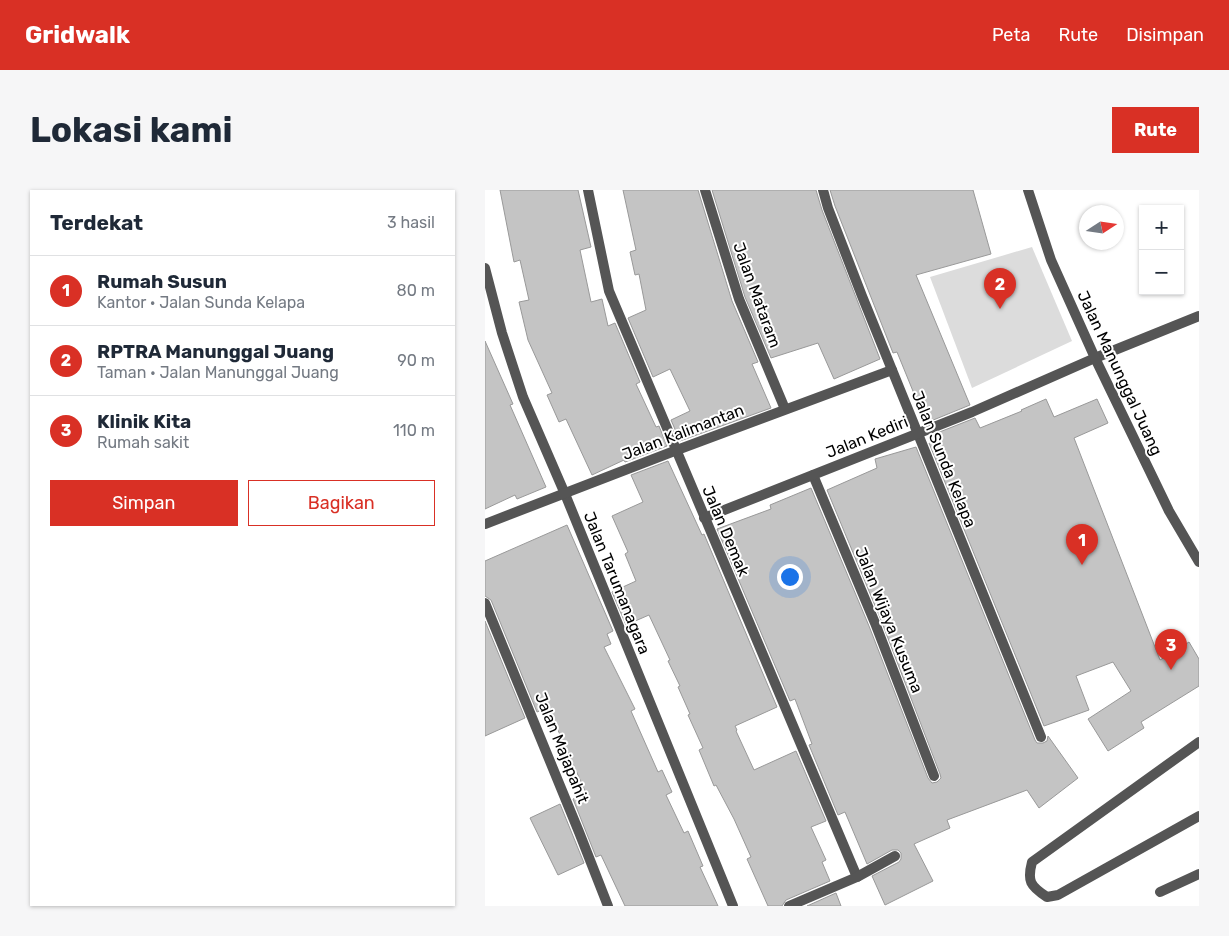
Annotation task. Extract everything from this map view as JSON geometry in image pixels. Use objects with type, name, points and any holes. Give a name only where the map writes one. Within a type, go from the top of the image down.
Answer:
[{"type":"street","name":"Jalan Demak","points":[[588,190],[609,291],[857,877]]},
{"type":"street","name":"Jalan Mataram","points":[[705,190],[739,299],[785,409]]},
{"type":"street","name":"Jalan Sunda Kelapa","points":[[823,190],[828,208],[917,433],[1041,737]]},
{"type":"street","name":"Jalan Manunggal Juang","points":[[1029,190],[1051,260],[1095,358],[1169,510],[1199,562]]},
{"type":"street","name":"Jalan Tarumanagara","points":[[485,268],[502,333],[523,397],[565,494],[733,906]]},
{"type":"street","name":"Jalan Kediri","points":[[704,518],[972,412],[1095,358],[1199,316]]},
{"type":"street","name":"Jalan Kalimantan","points":[[485,524],[892,370]]},
{"type":"street","name":"Jalan Wijaya Kusuma","points":[[813,475],[875,623],[934,776]]},
{"type":"street","name":"Jalan Majapahit","points":[[485,603],[608,906]]},
{"type":"street","points":[[1199,742],[1032,862],[1029,876],[1033,888],[1047,896],[1058,895],[1199,816]]},
{"type":"street","points":[[789,906],[857,877],[895,856]]},
{"type":"street","points":[[1160,892],[1199,874]]},
{"type":"shaded area","points":[[1032,247],[1072,341],[972,388],[930,277]]},
{"type":"building","points":[[500,190],[578,190],[591,247],[580,250],[591,302],[602,299],[608,326],[615,323],[640,382],[636,384],[656,427],[659,426],[667,446],[625,462],[624,460],[592,475],[566,419],[559,422],[547,395],[552,393],[528,340],[519,302],[529,300],[520,260],[514,262]]},
{"type":"building","points":[[623,190],[698,190],[732,301],[758,362],[752,364],[771,408],[680,441],[671,420],[690,411],[670,369],[653,377],[628,318],[646,310],[639,274],[635,275],[630,252],[636,250]]},
{"type":"building","points":[[712,190],[816,190],[880,359],[834,379],[818,343],[771,358],[745,297]]},
{"type":"building","points":[[830,190],[973,190],[991,254],[916,275],[970,405],[926,423],[897,352],[893,353]]},
{"type":"building","points":[[485,341],[513,404],[510,405],[546,487],[517,499],[515,495],[485,509]]},
{"type":"building","points":[[1046,399],[1054,417],[1097,399],[1108,423],[1074,438],[1160,660],[1189,642],[1199,659],[1199,686],[1141,722],[1144,728],[1108,751],[1088,719],[1131,691],[1113,662],[1076,676],[1089,710],[1044,726],[929,443],[934,442],[932,435],[975,418],[980,428]]},
{"type":"building","points":[[916,447],[1035,740],[1037,743],[1043,743],[1047,741],[1048,736],[1078,778],[1039,808],[1027,790],[947,820],[950,828],[914,844],[933,881],[885,905],[872,876],[899,862],[901,853],[898,850],[892,850],[867,864],[845,812],[838,815],[809,745],[812,744],[795,699],[790,701],[717,529],[771,509],[770,505],[811,488],[869,626],[928,778],[932,783],[937,782],[941,778],[940,774],[881,620],[827,490],[877,468],[875,459]]},
{"type":"building","points":[[668,461],[702,535],[704,534],[777,707],[735,726],[736,731],[754,770],[796,751],[826,821],[811,827],[826,860],[822,862],[830,881],[786,900],[782,906],[768,906],[747,859],[751,857],[734,819],[716,785],[714,786],[699,750],[703,748],[688,715],[690,714],[678,687],[680,686],[668,661],[670,660],[649,615],[626,625],[612,592],[636,581],[625,554],[628,552],[612,516],[643,502],[631,475]]},
{"type":"building","points":[[567,525],[613,631],[607,634],[611,644],[604,647],[635,709],[631,711],[658,772],[662,770],[672,792],[666,795],[684,833],[688,831],[703,866],[700,867],[718,906],[625,906],[601,855],[596,857],[573,799],[586,793],[557,728],[551,731],[542,710],[537,712],[491,600],[485,596],[485,561]]},
{"type":"building","points":[[485,621],[525,718],[485,736]]},
{"type":"building","points":[[560,804],[584,863],[558,875],[530,818]]},
{"type":"building","points":[[836,893],[841,906],[807,906]]},
{"type":"place","name":"RPTRA Manunggal Juang","points":[[1000,309]]},
{"type":"place","name":"Rumah Susun","points":[[1082,565]]},
{"type":"place","name":"Klinik Kita","points":[[1171,670]]}]
